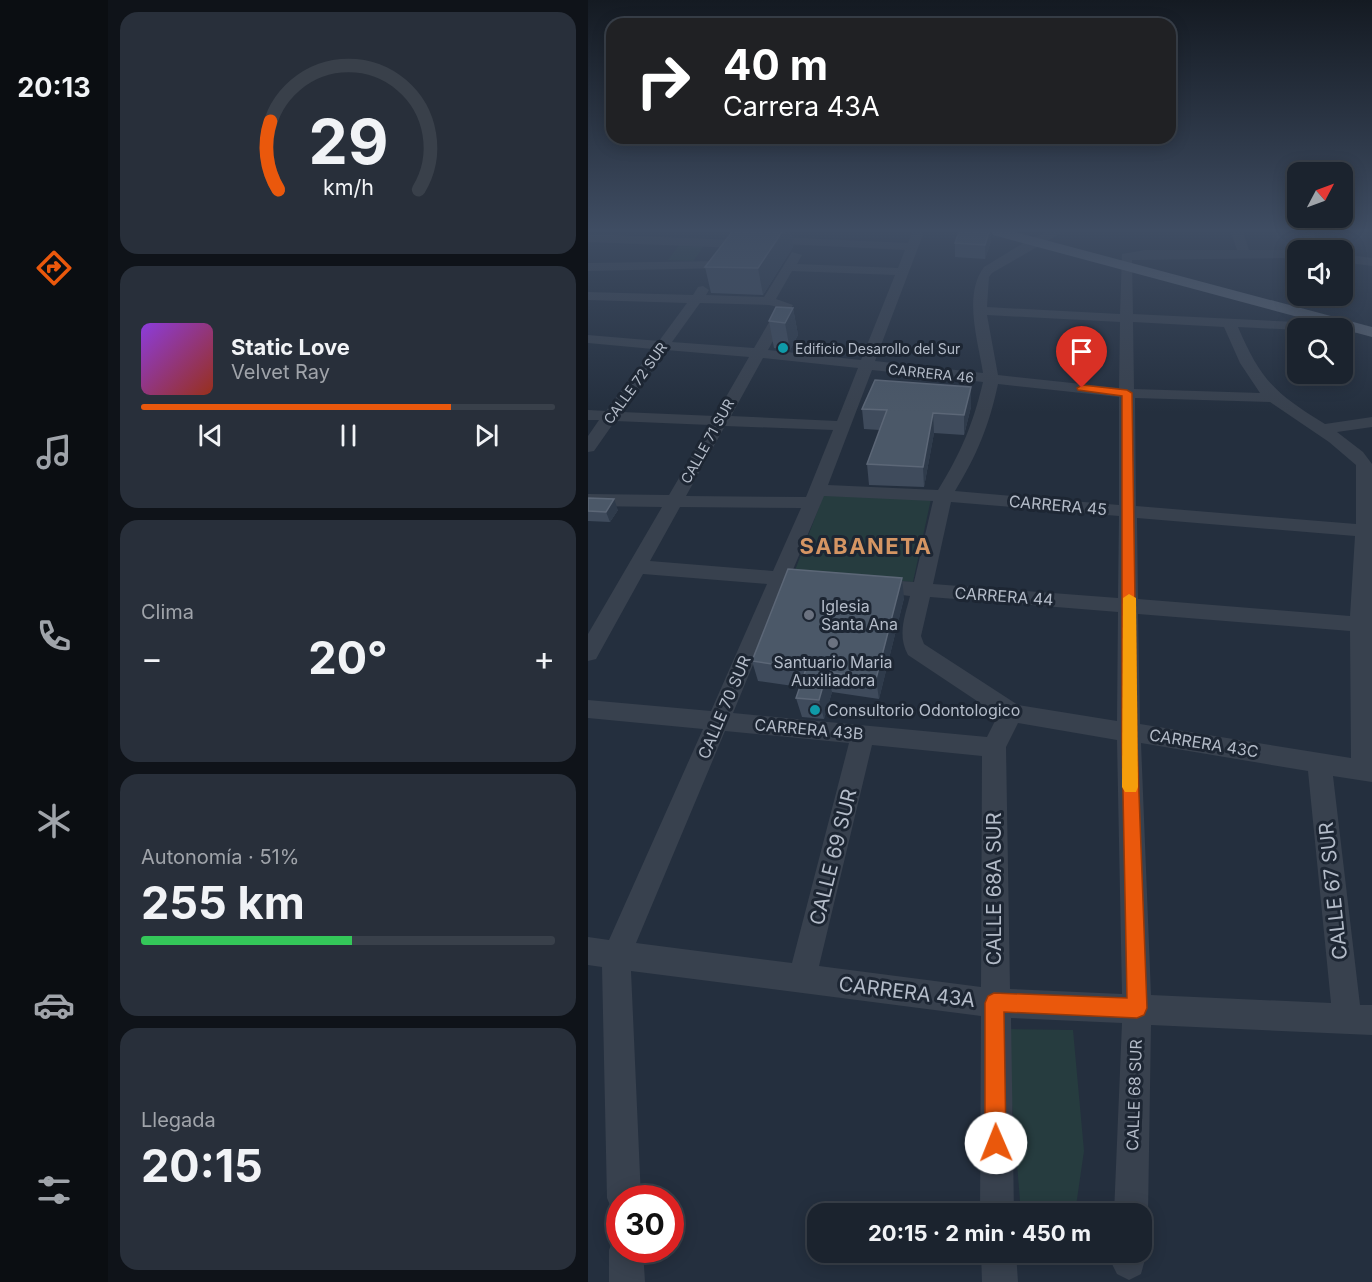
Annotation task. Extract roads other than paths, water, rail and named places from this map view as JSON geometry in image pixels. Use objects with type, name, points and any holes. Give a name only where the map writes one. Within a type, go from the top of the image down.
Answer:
[{"type":"main road","points":[[1221,292],[1368,327]]},
{"type":"main road","points":[[1225,292],[1368,327]]},
{"type":"street","name":"CALLE 72 SUR","points":[[588,447],[702,292]]},
{"type":"street","points":[[588,296],[698,297],[769,301],[772,292]]},
{"type":"street","name":"CALLE 70 SUR","points":[[624,1185],[616,990],[603,953],[718,721],[814,497],[894,292]]},
{"type":"street","points":[[921,589],[943,496],[968,454],[982,419],[986,376],[980,311],[982,292]]},
{"type":"street","name":"CALLE 68 SUR","points":[[1126,292],[1130,732],[1137,1008],[1131,1203]]},
{"type":"street","name":"CALLE 71 SUR","points":[[588,653],[786,305],[769,301]]},
{"type":"street","points":[[980,311],[1368,327]]},
{"type":"street","points":[[1229,322],[1250,371],[1275,399],[1360,459],[1364,465],[1368,531],[1366,625],[1368,771]]},
{"type":"street","name":"CARRERA 46","points":[[588,339],[757,353],[1127,393],[1275,399]]},
{"type":"street","points":[[588,415],[843,426]]},
{"type":"street","points":[[1320,430],[1372,422]]},
{"type":"street","name":"CARRERA 45","points":[[588,500],[673,502],[814,497],[943,496],[1368,531]]},
{"type":"street","points":[[637,567],[813,581]]},
{"type":"street","name":"CARRERA 44","points":[[858,584],[1366,625]]},
{"type":"street","name":"CARRERA 43C","points":[[921,589],[911,636],[913,645],[920,654],[1013,713],[1368,771]]},
{"type":"street","name":"CARRERA 43B","points":[[588,709],[994,747]]},
{"type":"street","name":"CALLE 68A SUR","points":[[996,1203],[994,747],[1002,727],[1013,713]]},
{"type":"street","name":"CALLE 69 SUR","points":[[802,979],[863,735]]},
{"type":"street","name":"CALLE 67 SUR","points":[[1319,762],[1360,1020]]},
{"type":"street","name":"CARRERA 43A","points":[[603,953],[994,1003],[1360,1020]]},
{"type":"street","points":[[626,1263],[627,1282]]},
{"type":"street","points":[[999,1263],[1000,1282]]},
{"type":"place","name":"Edificio Desarollo del Sur","points":[[783,348]]},
{"type":"place","name":"Iglesia Santa Ana","points":[[809,615]]},
{"type":"place","name":"Santuario Maria Auxiliadora","points":[[833,643]]},
{"type":"place","name":"Consultorio Odontologico","points":[[815,710]]},
{"type":"district","name":"SABANETA","points":[[866,546]]}]
